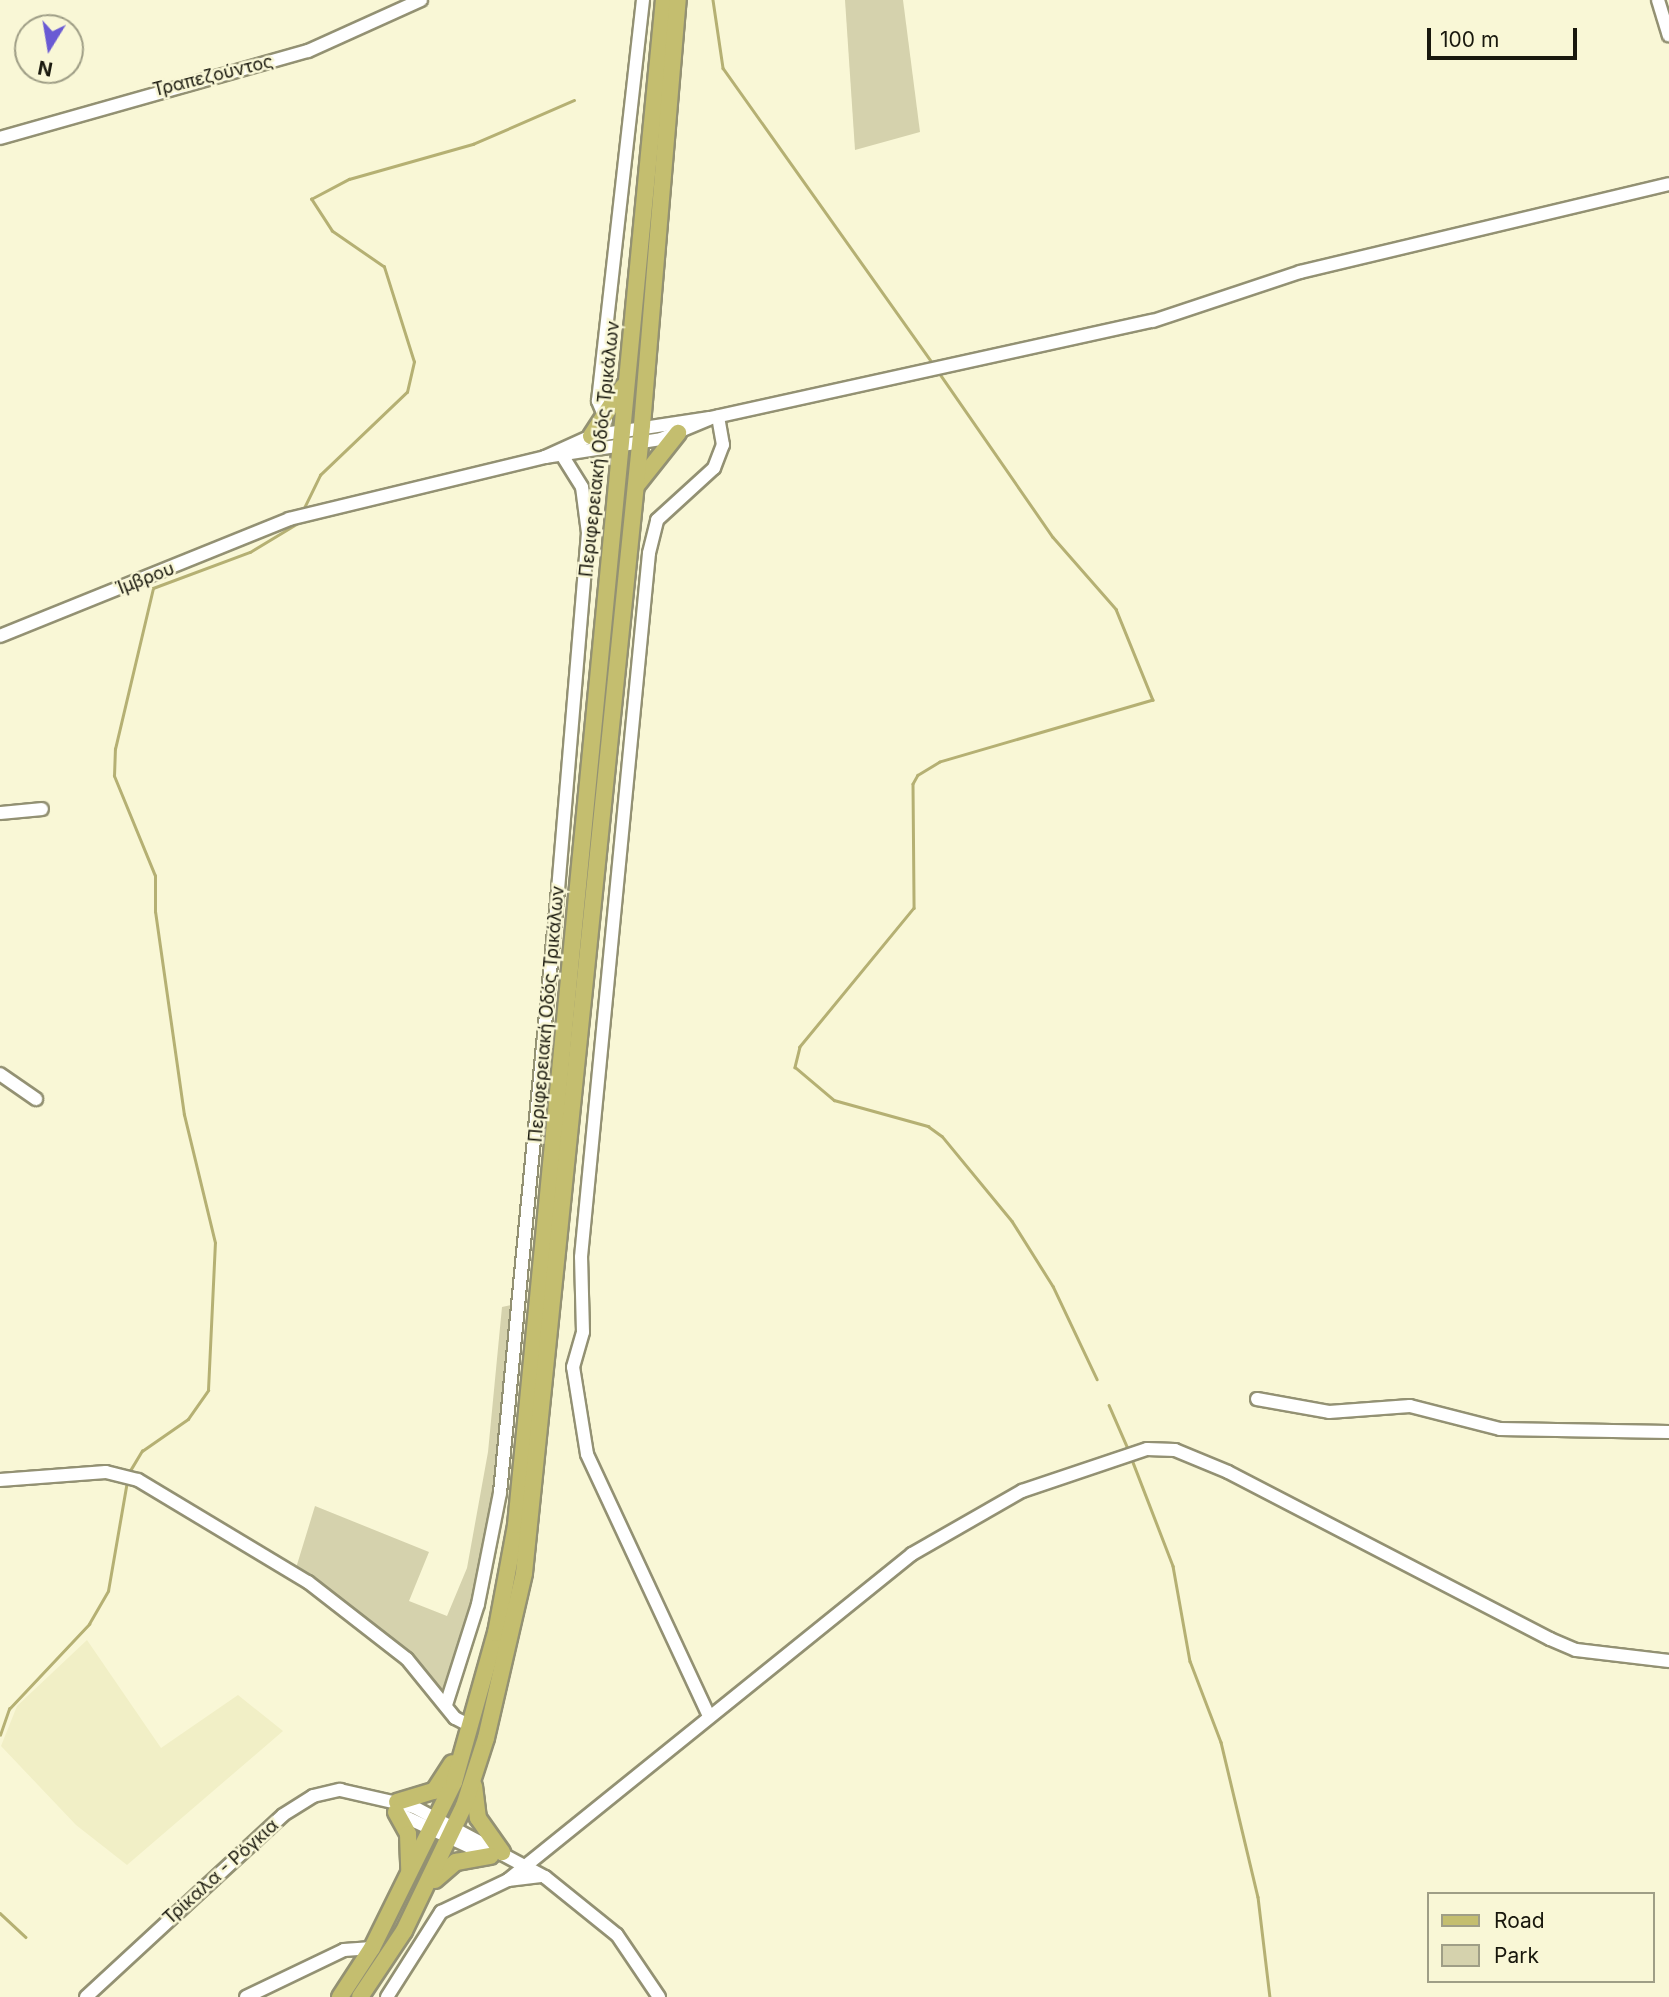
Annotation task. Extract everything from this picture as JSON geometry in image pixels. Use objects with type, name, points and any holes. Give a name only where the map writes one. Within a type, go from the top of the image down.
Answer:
[{"type":"main road","name":"Περιφερειακή Οδός Τρικάλων","points":[[340,1997],[372,1948],[435,1826],[470,1730],[503,1599],[521,1491],[664,0]]},
{"type":"main road","name":"Περιφερειακή Οδός Τρικάλων","points":[[360,1997],[428,1886],[474,1776],[518,1602],[534,1503],[632,491],[642,425],[678,0]]},
{"type":"main road","points":[[591,436],[606,420],[626,378]]},
{"type":"main road","points":[[632,491],[678,433]]},
{"type":"main road","points":[[409,1876],[408,1834],[396,1807],[434,1791],[470,1730]]},
{"type":"main road","points":[[428,1886],[456,1862],[506,1857],[478,1818],[474,1776]]},
{"type":"street","name":"Τραπεζούντος","points":[[0,138],[308,51],[421,0]]},
{"type":"street","points":[[606,420],[598,401],[643,0]]},
{"type":"street","points":[[1658,0],[1669,35]]},
{"type":"street","points":[[545,457],[591,436],[642,425],[714,417],[945,364],[1153,321],[1300,272],[1669,184]]},
{"type":"street","points":[[545,457],[564,457],[619,448],[678,433],[714,417]]},
{"type":"street","points":[[709,1716],[587,1454],[573,1367],[583,1332],[581,1257],[649,552],[657,520],[714,468],[723,445],[714,417]]},
{"type":"street","name":"Ίμβρου","points":[[1,633],[289,519],[545,457]]},
{"type":"street","points":[[446,1705],[478,1604],[500,1493],[558,890],[588,533],[582,488],[564,457]]},
{"type":"street","points":[[0,813],[42,809]]},
{"type":"street","points":[[0,1074],[36,1099]]},
{"type":"street","points":[[1258,1399],[1329,1412],[1410,1406],[1500,1429],[1669,1432]]},
{"type":"street","points":[[508,1880],[506,1857],[709,1716],[921,1548],[1022,1490],[1111,1458],[1142,1450],[1166,1448],[1203,1461],[1567,1646],[1669,1661]]},
{"type":"street","points":[[0,1480],[120,1474],[138,1480],[308,1582],[407,1659],[470,1730]]},
{"type":"street","name":"Τρίκαλα - Ρόγκια","points":[[86,1997],[300,1803],[340,1790],[377,1798],[545,1877],[617,1935],[659,1997]]},
{"type":"street","points":[[387,1997],[436,1917],[508,1880],[545,1877]]},
{"type":"street","points":[[246,1997],[344,1950],[372,1948]]},
{"type":"shaded area","points":[[87,1640],[161,1748],[238,1695],[283,1731],[127,1865],[76,1825],[1,1746],[17,1706]]},
{"type":"green space","points":[[845,0],[903,0],[920,132],[855,150]]},
{"type":"green space","points":[[511,1305],[488,1551],[445,1695],[395,1642],[296,1568],[315,1506],[429,1552],[409,1601],[447,1616],[467,1568],[488,1452],[502,1307]]},
{"type":"waterway","points":[[713,0],[723,68],[934,365]]},
{"type":"waterway","points":[[303,510],[320,475],[407,392],[414,362],[384,267],[332,231],[311,199],[349,179],[473,144],[574,100]]},
{"type":"waterway","points":[[940,374],[1053,537],[1116,609],[1153,700],[940,762],[918,775],[913,784],[914,908],[800,1047],[795,1067],[834,1100],[928,1126],[942,1136],[1012,1221],[1053,1286],[1097,1379]]},
{"type":"waterway","points":[[128,1474],[142,1451],[188,1419],[208,1390],[215,1243],[184,1115],[155,912],[155,876],[114,776],[115,749],[153,588],[250,552],[298,523]]},
{"type":"waterway","points":[[1109,1405],[1129,1451]]},
{"type":"waterway","points":[[1131,1457],[1173,1566],[1190,1661],[1221,1742],[1258,1897],[1270,1997]]},
{"type":"waterway","points":[[0,1735],[9,1709],[89,1624],[108,1591],[127,1481]]},
{"type":"waterway","points":[[0,1913],[26,1937]]}]
